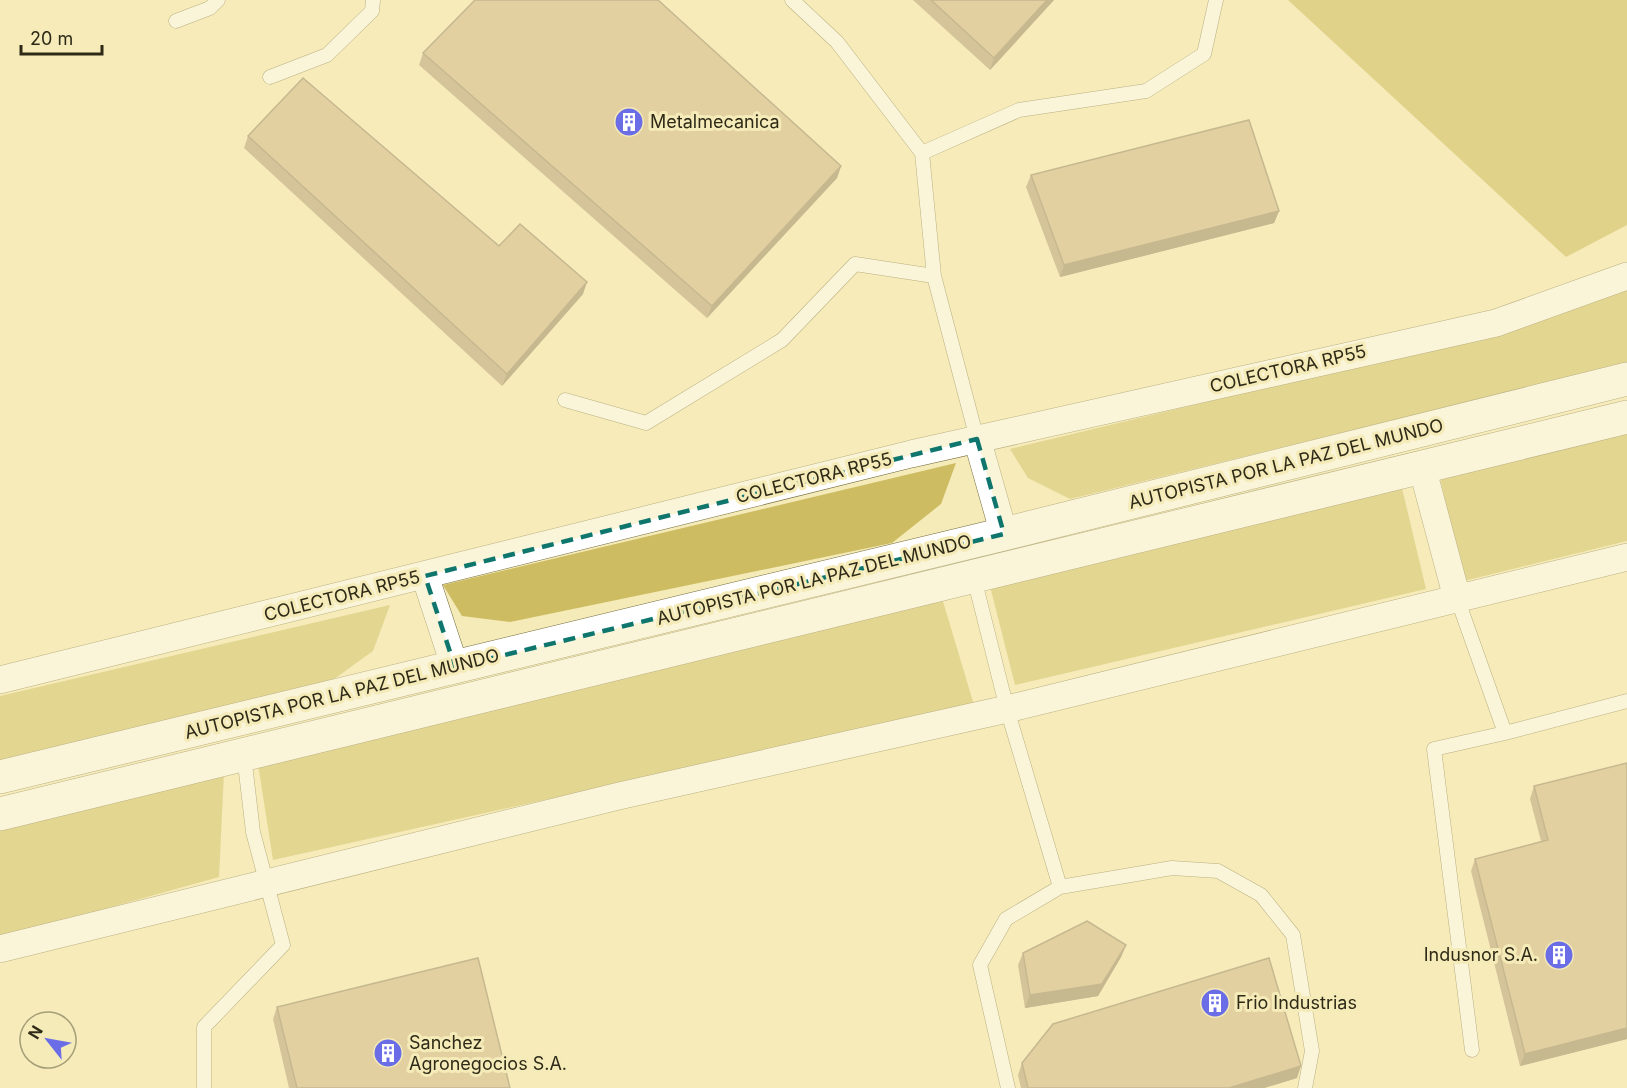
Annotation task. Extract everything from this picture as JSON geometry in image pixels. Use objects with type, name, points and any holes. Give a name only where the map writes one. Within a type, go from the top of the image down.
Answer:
[{"type":"highway","name":"AUTOPISTA POR LA PAZ DEL MUNDO","points":[[0,777],[1004,534],[1627,379]]},
{"type":"highway","name":"AUTOPISTA POR LA PAZ DEL MUNDO","points":[[0,814],[1627,417]]},
{"type":"street","name":"COLECTORA RP55","points":[[0,680],[900,457],[1496,323],[1627,276]]},
{"type":"street","points":[[976,439],[1004,534]]},
{"type":"street","points":[[1422,467],[1457,598]]},
{"type":"street","points":[[0,949],[619,796],[1006,709],[1627,556]]},
{"type":"street","points":[[425,576],[455,667]]},
{"type":"lane","points":[[176,21],[210,8],[218,0]]},
{"type":"lane","points":[[270,77],[327,55],[372,10],[374,0]]},
{"type":"lane","points":[[792,0],[837,42],[922,153],[934,276],[976,439]]},
{"type":"lane","points":[[922,153],[1019,110],[1146,91],[1203,54],[1216,0]]},
{"type":"lane","points":[[565,400],[646,423],[782,340],[855,264],[934,276]]},
{"type":"lane","points":[[974,578],[1006,709],[1060,887]]},
{"type":"lane","points":[[1457,598],[1505,733]]},
{"type":"lane","points":[[1472,1050],[1434,749],[1627,701]]},
{"type":"lane","points":[[204,1088],[204,1027],[283,945],[252,832],[244,755]]},
{"type":"lane","points":[[1008,1088],[980,965],[1006,919],[1060,887],[1172,868],[1218,871],[1261,895],[1293,935],[1312,1051],[1305,1088]]},
{"type":"highlighted area","points":[[977,439],[1004,534],[455,667],[425,576]]},
{"type":"shaded area","points":[[1288,0],[1627,0],[1627,225],[1566,257]]},
{"type":"shaded area","points":[[1627,287],[1627,363],[1070,499],[1028,478],[1010,449],[1495,333]]},
{"type":"shaded area","points":[[1627,432],[1627,541],[1464,581],[1440,478]]},
{"type":"shaded area","points":[[956,463],[941,504],[892,543],[510,622],[462,616],[443,585]]},
{"type":"shaded area","points":[[1402,488],[1426,589],[1015,685],[990,586]]},
{"type":"shaded area","points":[[942,598],[974,705],[273,860],[258,764]]},
{"type":"shaded area","points":[[390,605],[373,651],[330,682],[0,760],[0,696]]},
{"type":"shaded area","points":[[224,773],[219,877],[0,938],[0,825]]},
{"type":"building","name":"Metalmecanica","points":[[475,0],[658,0],[841,166],[712,306],[423,53]]},
{"type":"building","points":[[931,0],[1047,0],[994,58]]},
{"type":"building","points":[[303,78],[499,246],[520,224],[587,282],[507,374],[248,136]]},
{"type":"building","points":[[1249,120],[1279,211],[1064,265],[1031,175]]},
{"type":"building","name":"Indusnor S.A.","points":[[1627,763],[1627,1028],[1525,1054],[1475,859],[1548,840],[1534,786]]},
{"type":"building","points":[[1087,921],[1126,945],[1102,984],[1030,995],[1023,953]]},
{"type":"building","name":"Sanchez Agronegocios S.A.","points":[[478,958],[510,1088],[297,1088],[277,1007]]},
{"type":"building","name":"Frio Industrias","points":[[1269,958],[1301,1066],[1229,1088],[1028,1088],[1022,1063],[1053,1024]]},
{"type":"place","name":"Metalmecanica","points":[[629,122]]},
{"type":"place","name":"Indusnor S.A.","points":[[1559,955]]},
{"type":"place","name":"Frio Industrias","points":[[1215,1003]]},
{"type":"place","name":"Sanchez Agronegocios S.A.","points":[[388,1053]]}]
